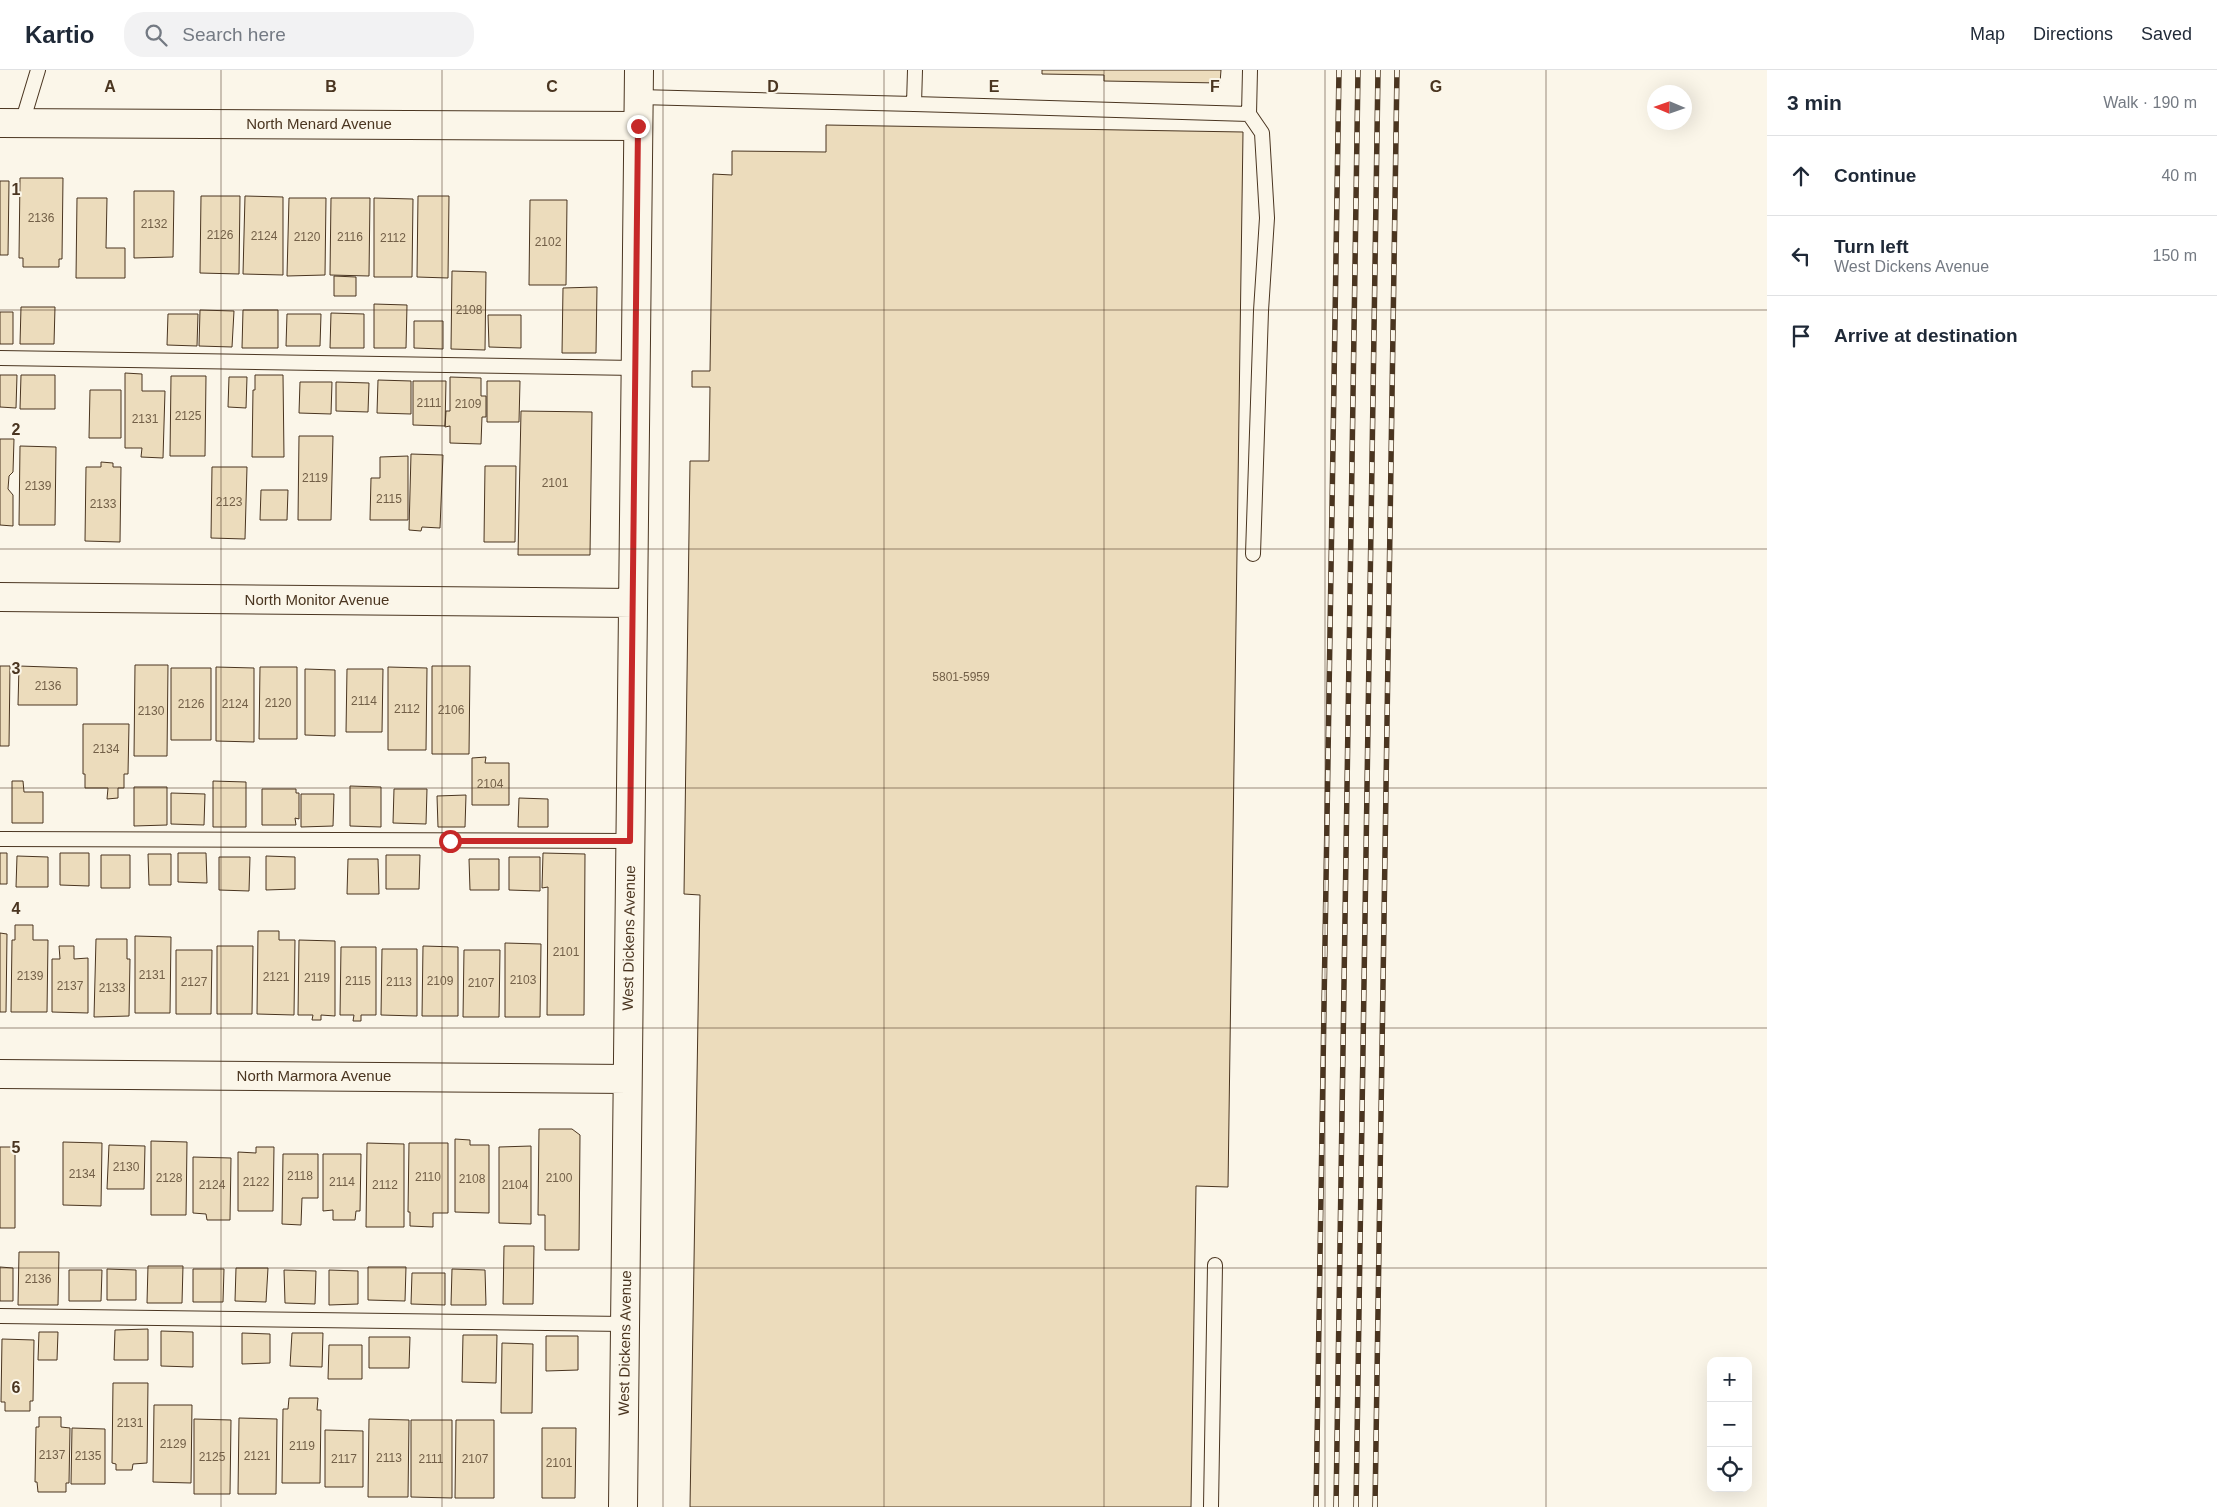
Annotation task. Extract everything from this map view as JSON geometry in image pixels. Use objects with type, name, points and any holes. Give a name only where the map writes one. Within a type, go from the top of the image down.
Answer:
[{"type":"street","name":"West Dickens Avenue","points":[[623,1507],[639,70]]},
{"type":"street","name":"North Menard Avenue","points":[[11,123],[638,126]]},
{"type":"street","name":"North Monitor Avenue","points":[[0,597],[633,603]]},
{"type":"street","name":"North Marmora Avenue","points":[[0,1074],[627,1079]]},
{"type":"lane","points":[[11,123],[38,70]]},
{"type":"lane","points":[[914,104],[915,70]]},
{"type":"lane","points":[[1250,70],[1249,114],[1262,133],[1267,218],[1261,311],[1253,554]]},
{"type":"lane","points":[[639,98],[1249,114]]},
{"type":"lane","points":[[0,358],[636,368]]},
{"type":"lane","points":[[0,838],[630,841]]},
{"type":"lane","points":[[1211,1507],[1215,1265]]},
{"type":"lane","points":[[0,1316],[625,1324]]},
{"type":"building","points":[[1042,70],[1221,70],[1220,83],[1104,81],[1104,75],[1042,74]]},
{"type":"building","points":[[826,125],[1243,132],[1228,1187],[1196,1186],[1191,1507],[690,1507],[700,895],[684,894],[690,461],[709,461],[710,387],[692,387],[692,371],[710,371],[713,174],[732,175],[732,151],[826,152]]},
{"type":"building","points":[[20,178],[63,178],[62,259],[59,259],[59,267],[23,267],[23,258],[19,258]]},
{"type":"building","points":[[0,181],[9,181],[8,255],[0,255]]},
{"type":"building","points":[[134,191],[174,191],[173,257],[134,258]]},
{"type":"building","points":[[201,196],[240,196],[239,274],[200,273]]},
{"type":"building","points":[[245,196],[283,197],[283,275],[243,274]]},
{"type":"building","points":[[418,196],[449,196],[448,278],[417,277]]},
{"type":"building","points":[[77,198],[107,198],[106,248],[125,248],[125,278],[76,278]]},
{"type":"building","points":[[289,198],[326,198],[325,275],[287,276]]},
{"type":"building","points":[[331,198],[370,198],[369,276],[330,275]]},
{"type":"building","points":[[374,198],[413,199],[412,277],[374,277]]},
{"type":"building","points":[[530,200],[567,200],[566,285],[529,285]]},
{"type":"building","points":[[452,271],[486,272],[485,350],[451,349]]},
{"type":"building","points":[[334,276],[356,277],[356,296],[334,296]]},
{"type":"building","points":[[597,287],[596,353],[562,353],[563,288]]},
{"type":"building","points":[[374,304],[407,305],[406,348],[374,348]]},
{"type":"building","points":[[21,307],[55,307],[54,344],[20,344]]},
{"type":"building","points":[[200,310],[234,311],[232,347],[199,346]]},
{"type":"building","points":[[243,310],[278,310],[278,348],[242,348]]},
{"type":"building","points":[[0,312],[13,312],[13,344],[0,344]]},
{"type":"building","points":[[331,313],[364,314],[364,348],[330,348]]},
{"type":"building","points":[[168,314],[198,314],[197,346],[167,345]]},
{"type":"building","points":[[287,314],[321,314],[320,346],[286,346]]},
{"type":"building","points":[[488,315],[521,315],[521,348],[489,347]]},
{"type":"building","points":[[414,321],[443,321],[443,349],[414,348]]},
{"type":"building","points":[[125,373],[142,374],[142,391],[165,391],[163,458],[141,457],[142,448],[125,448]]},
{"type":"building","points":[[0,375],[17,375],[16,408],[0,407]]},
{"type":"building","points":[[21,375],[55,375],[55,409],[20,409]]},
{"type":"building","points":[[255,375],[283,375],[284,457],[252,457]]},
{"type":"building","points":[[171,376],[206,376],[205,456],[170,456]]},
{"type":"building","points":[[229,377],[247,377],[246,408],[228,407]]},
{"type":"building","points":[[450,377],[481,378],[481,396],[486,396],[486,417],[482,417],[481,444],[450,443],[450,426],[445,427],[446,411],[450,411]]},
{"type":"building","points":[[378,380],[411,381],[411,414],[377,413]]},
{"type":"building","points":[[413,381],[446,381],[445,426],[413,425]]},
{"type":"building","points":[[487,381],[520,381],[519,422],[487,422]]},
{"type":"building","points":[[300,382],[332,382],[331,414],[299,413]]},
{"type":"building","points":[[336,382],[369,383],[368,412],[336,411]]},
{"type":"building","points":[[90,390],[121,390],[121,438],[89,438]]},
{"type":"building","points":[[521,411],[592,412],[590,555],[518,555]]},
{"type":"building","points":[[299,436],[333,436],[331,520],[298,520]]},
{"type":"building","points":[[0,439],[14,439],[13,472],[9,476],[8,489],[13,495],[13,526],[0,525]]},
{"type":"building","points":[[20,446],[56,447],[55,525],[19,525]]},
{"type":"building","points":[[411,454],[443,455],[440,528],[422,527],[421,531],[409,530]]},
{"type":"building","points":[[408,456],[408,520],[370,520],[371,478],[380,478],[380,457]]},
{"type":"building","points":[[101,462],[113,463],[113,467],[121,467],[120,542],[85,541],[86,467],[101,467]]},
{"type":"building","points":[[485,466],[516,466],[515,542],[484,542]]},
{"type":"building","points":[[212,467],[247,467],[245,539],[211,538]]},
{"type":"building","points":[[261,490],[288,490],[287,520],[260,520]]},
{"type":"building","points":[[135,665],[168,665],[167,756],[134,756]]},
{"type":"building","points":[[0,666],[10,666],[9,746],[0,746]]},
{"type":"building","points":[[19,666],[77,668],[77,705],[18,705]]},
{"type":"building","points":[[432,666],[470,666],[469,754],[432,754]]},
{"type":"building","points":[[216,667],[254,668],[254,742],[216,741]]},
{"type":"building","points":[[260,667],[297,667],[297,739],[259,739]]},
{"type":"building","points":[[388,667],[427,668],[426,750],[388,750]]},
{"type":"building","points":[[171,668],[211,668],[211,740],[171,740]]},
{"type":"building","points":[[305,669],[335,670],[335,736],[305,735]]},
{"type":"building","points":[[347,669],[383,669],[382,732],[346,732]]},
{"type":"building","points":[[83,724],[129,724],[128,774],[124,774],[124,788],[118,788],[118,798],[107,799],[108,788],[85,788],[85,774],[83,774]]},
{"type":"building","points":[[486,757],[485,763],[509,763],[509,805],[472,805],[472,758]]},
{"type":"building","points":[[12,781],[23,781],[24,792],[43,792],[43,823],[12,823]]},
{"type":"building","points":[[213,781],[246,782],[246,827],[213,827]]},
{"type":"building","points":[[350,786],[381,787],[381,827],[350,826]]},
{"type":"building","points":[[134,787],[167,787],[167,825],[134,826]]},
{"type":"building","points":[[262,789],[296,789],[296,793],[299,793],[299,819],[295,818],[296,825],[262,825]]},
{"type":"building","points":[[394,789],[427,789],[426,824],[393,823]]},
{"type":"building","points":[[171,793],[205,794],[204,825],[171,824]]},
{"type":"building","points":[[301,794],[334,794],[333,826],[301,827]]},
{"type":"building","points":[[466,795],[465,827],[438,827],[437,796]]},
{"type":"building","points":[[519,798],[548,799],[548,827],[518,827]]},
{"type":"building","points":[[0,853],[7,853],[7,884],[0,884]]},
{"type":"building","points":[[60,853],[89,853],[89,886],[60,885]]},
{"type":"building","points":[[178,853],[206,853],[207,883],[178,882]]},
{"type":"building","points":[[543,853],[585,854],[584,1015],[547,1015],[548,887],[542,888]]},
{"type":"building","points":[[148,854],[171,854],[171,885],[149,885]]},
{"type":"building","points":[[101,855],[130,855],[130,888],[101,888]]},
{"type":"building","points":[[386,855],[420,855],[419,889],[386,889]]},
{"type":"building","points":[[17,856],[48,857],[48,887],[16,887]]},
{"type":"building","points":[[266,856],[295,857],[295,889],[266,890]]},
{"type":"building","points":[[219,857],[250,857],[249,891],[219,890]]},
{"type":"building","points":[[509,857],[540,857],[540,891],[509,890]]},
{"type":"building","points":[[348,859],[378,859],[379,894],[347,894]]},
{"type":"building","points":[[469,859],[499,859],[499,890],[470,890]]},
{"type":"building","points":[[15,925],[33,925],[33,940],[48,940],[47,1012],[11,1012],[12,940],[15,940]]},
{"type":"building","points":[[258,931],[279,931],[279,940],[295,940],[294,1015],[257,1014]]},
{"type":"building","points":[[0,933],[7,934],[6,1012],[0,1012]]},
{"type":"building","points":[[135,936],[171,937],[170,1013],[135,1013]]},
{"type":"building","points":[[96,939],[127,939],[127,959],[130,959],[129,1016],[94,1017]]},
{"type":"building","points":[[299,940],[335,941],[335,1016],[321,1015],[321,1020],[312,1020],[313,1015],[298,1015]]},
{"type":"building","points":[[505,943],[541,944],[540,1017],[505,1017]]},
{"type":"building","points":[[59,946],[74,946],[74,959],[88,958],[88,1013],[52,1012],[52,959],[60,959]]},
{"type":"building","points":[[217,946],[253,946],[252,1014],[217,1014]]},
{"type":"building","points":[[423,946],[458,947],[458,1016],[422,1016]]},
{"type":"building","points":[[341,947],[376,947],[376,1015],[361,1015],[361,1021],[353,1021],[354,1015],[340,1015]]},
{"type":"building","points":[[382,949],[417,949],[417,1016],[381,1015]]},
{"type":"building","points":[[176,950],[212,950],[211,1014],[176,1014]]},
{"type":"building","points":[[464,950],[500,950],[499,1017],[463,1017]]},
{"type":"building","points":[[539,1129],[572,1129],[580,1135],[579,1250],[545,1250],[545,1215],[538,1215]]},
{"type":"building","points":[[455,1139],[470,1140],[470,1145],[489,1145],[489,1213],[455,1212]]},
{"type":"building","points":[[151,1141],[187,1142],[186,1215],[151,1215]]},
{"type":"building","points":[[63,1142],[102,1143],[101,1206],[63,1205]]},
{"type":"building","points":[[367,1143],[404,1144],[404,1227],[366,1227]]},
{"type":"building","points":[[409,1143],[448,1143],[448,1213],[433,1213],[433,1227],[410,1226],[410,1212],[408,1212]]},
{"type":"building","points":[[109,1145],[145,1146],[144,1189],[107,1189]]},
{"type":"building","points":[[531,1146],[531,1224],[499,1223],[499,1147]]},
{"type":"building","points":[[0,1147],[15,1147],[15,1228],[0,1228]]},
{"type":"building","points":[[256,1147],[274,1147],[273,1211],[238,1211],[238,1152],[256,1153]]},
{"type":"building","points":[[283,1154],[318,1154],[318,1198],[302,1198],[301,1225],[282,1224]]},
{"type":"building","points":[[323,1154],[361,1154],[360,1211],[356,1211],[355,1220],[333,1220],[333,1210],[323,1211]]},
{"type":"building","points":[[193,1157],[231,1158],[230,1220],[207,1220],[206,1214],[193,1213]]},
{"type":"building","points":[[504,1246],[534,1246],[533,1304],[503,1304]]},
{"type":"building","points":[[19,1252],[59,1252],[58,1305],[18,1305]]},
{"type":"building","points":[[148,1266],[183,1266],[182,1303],[147,1303]]},
{"type":"building","points":[[0,1267],[13,1268],[13,1301],[0,1301]]},
{"type":"building","points":[[368,1267],[406,1267],[405,1301],[368,1300]]},
{"type":"building","points":[[236,1268],[268,1268],[266,1302],[235,1301]]},
{"type":"building","points":[[107,1269],[136,1270],[136,1300],[107,1300]]},
{"type":"building","points":[[193,1269],[224,1269],[223,1302],[193,1302]]},
{"type":"building","points":[[452,1269],[485,1270],[486,1305],[451,1305]]},
{"type":"building","points":[[69,1270],[102,1270],[101,1301],[69,1301]]},
{"type":"building","points":[[284,1270],[316,1271],[315,1304],[285,1303]]},
{"type":"building","points":[[329,1270],[358,1271],[358,1304],[329,1305]]},
{"type":"building","points":[[412,1273],[445,1273],[445,1305],[411,1304]]},
{"type":"building","points":[[148,1329],[148,1360],[114,1360],[115,1330]]},
{"type":"building","points":[[161,1331],[193,1332],[193,1367],[161,1366]]},
{"type":"building","points":[[39,1332],[58,1332],[57,1360],[38,1360]]},
{"type":"building","points":[[242,1333],[270,1334],[270,1363],[242,1364]]},
{"type":"building","points":[[292,1333],[323,1333],[322,1367],[290,1366]]},
{"type":"building","points":[[463,1335],[497,1335],[496,1383],[462,1382]]},
{"type":"building","points":[[546,1336],[578,1336],[578,1370],[546,1371]]},
{"type":"building","points":[[369,1337],[410,1337],[409,1368],[369,1368]]},
{"type":"building","points":[[2,1339],[34,1340],[33,1401],[30,1401],[30,1411],[5,1411],[5,1402],[1,1402]]},
{"type":"building","points":[[502,1343],[533,1344],[532,1413],[501,1413]]},
{"type":"building","points":[[329,1345],[362,1345],[362,1379],[328,1379]]},
{"type":"building","points":[[113,1383],[148,1383],[147,1463],[133,1464],[132,1470],[116,1470],[116,1464],[112,1463]]},
{"type":"building","points":[[289,1398],[318,1398],[317,1410],[321,1410],[320,1483],[282,1483],[283,1409],[288,1409]]},
{"type":"building","points":[[154,1405],[192,1405],[191,1483],[153,1482]]},
{"type":"building","points":[[39,1417],[61,1417],[61,1427],[70,1428],[69,1483],[66,1483],[66,1492],[38,1492],[37,1482],[35,1482],[36,1427],[39,1427]]},
{"type":"building","points":[[239,1418],[277,1419],[276,1494],[238,1494]]},
{"type":"building","points":[[194,1419],[231,1420],[230,1494],[194,1494]]},
{"type":"building","points":[[369,1419],[409,1420],[408,1497],[368,1497]]},
{"type":"building","points":[[411,1420],[452,1420],[452,1498],[411,1497]]},
{"type":"building","points":[[456,1420],[494,1420],[494,1498],[455,1498]]},
{"type":"building","points":[[72,1428],[105,1429],[105,1484],[71,1484]]},
{"type":"building","points":[[542,1428],[576,1428],[575,1498],[542,1498]]},
{"type":"building","points":[[325,1430],[363,1431],[363,1487],[325,1487]]},
{"type":"railway","points":[[1316,1507],[1339,70]]},
{"type":"railway","points":[[1336,1507],[1358,70]]},
{"type":"railway","points":[[1356,1507],[1378,70]]},
{"type":"railway","points":[[1375,1507],[1397,70]]},
{"type":"route","points":[[450,841],[630,841],[638,126]]}]
